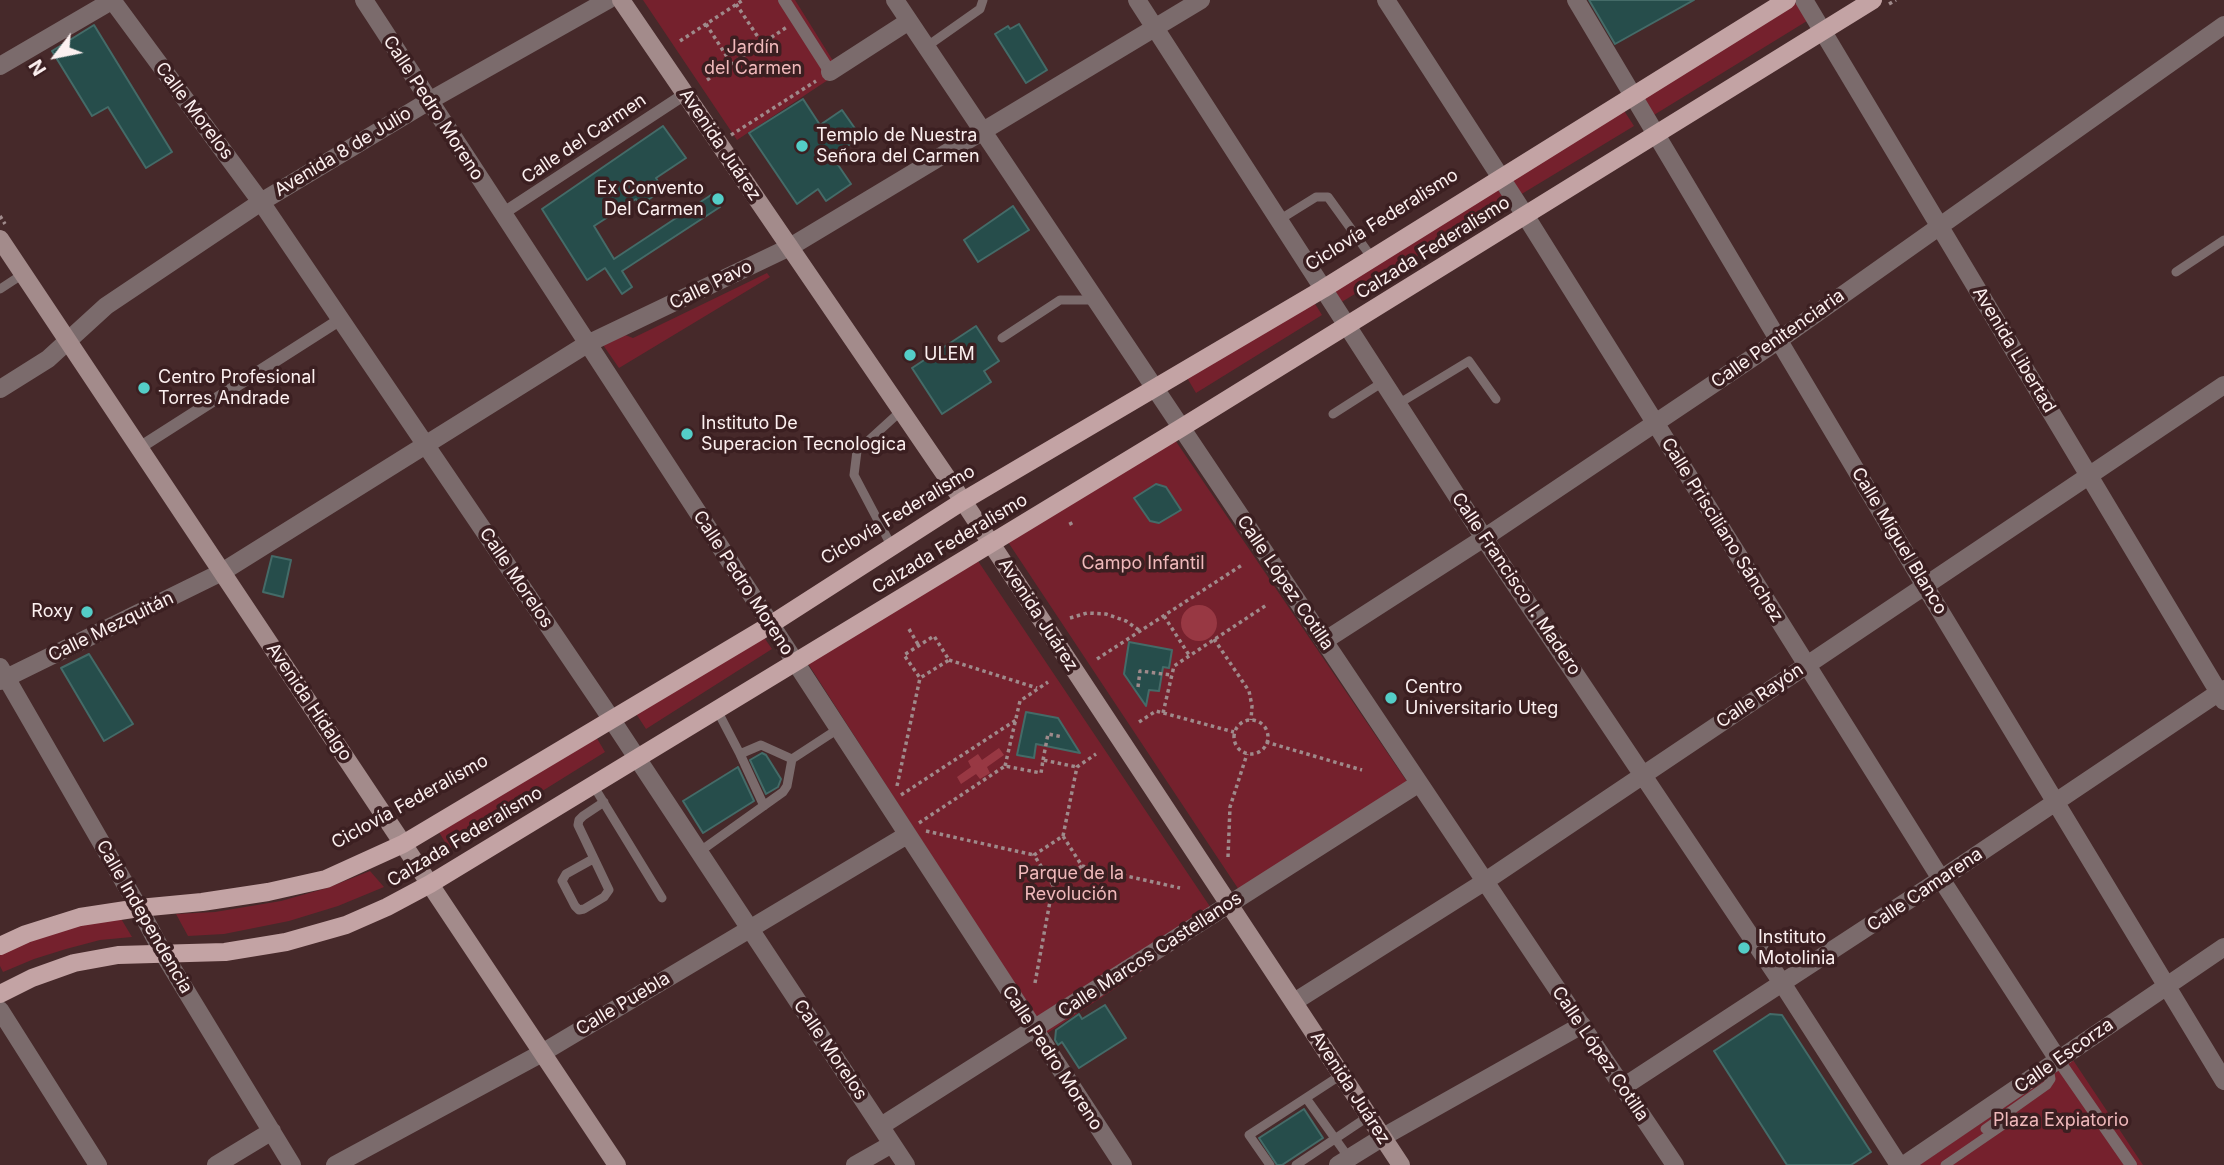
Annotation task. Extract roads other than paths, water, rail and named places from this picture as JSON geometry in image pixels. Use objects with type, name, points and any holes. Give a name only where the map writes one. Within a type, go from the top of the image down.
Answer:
[{"type":"main road","name":"Avenida Juárez","points":[[621,0],[964,500],[1401,1165]]},
{"type":"main road","name":"Calzada Federalismo","points":[[0,946],[26,934],[80,918],[268,892],[326,879],[403,844],[770,625],[964,500],[1323,289],[1787,0]]},
{"type":"main road","name":"Calzada Federalismo","points":[[0,994],[32,978],[74,963],[118,955],[225,952],[286,942],[346,925],[387,907],[637,759],[1348,327],[1872,0]]},
{"type":"main road","name":"Avenida Hidalgo","points":[[0,239],[617,1165]]},
{"type":"street","points":[[0,66],[112,0]]},
{"type":"street","name":"Calle Morelos","points":[[112,0],[261,202],[341,319],[611,719],[906,1165]]},
{"type":"street","name":"Calle Pedro Moreno","points":[[364,0],[838,729],[917,830],[1034,1029],[1123,1165]]},
{"type":"street","name":"Avenida 8 de Julio","points":[[0,389],[48,359],[106,306],[261,202],[429,101],[608,0]]},
{"type":"street","points":[[784,0],[830,72],[903,7]]},
{"type":"street","name":"Calle Francisco I. Madero","points":[[1137,0],[1484,538],[1644,774],[1901,1165]]},
{"type":"street","name":"Calle Pavo","points":[[222,572],[587,344],[790,247],[1201,0]]},
{"type":"street","name":"Calle Prisciliano Sánchez","points":[[1386,0],[1501,177],[1807,664],[2054,1064]]},
{"type":"street","name":"Calle Miguel Blanco","points":[[1576,0],[2224,1081]]},
{"type":"street","name":"Avenida Libertad","points":[[1804,0],[2222,694]]},
{"type":"street","name":"Calle López Cotilla","points":[[903,7],[926,47],[1675,1165]]},
{"type":"street","name":"Calle Penitenciaria","points":[[1324,641],[1484,538],[1779,340],[2224,26]]},
{"type":"street","name":"Calle del Carmen","points":[[502,214],[685,94]]},
{"type":"street","points":[[139,448],[341,319]]},
{"type":"street","name":"Calle Rayón","points":[[1294,1002],[1484,882],[2224,385]]},
{"type":"street","name":"Calle Mezquitán","points":[[2,675],[222,572]]},
{"type":"street","name":"Calle Independencia","points":[[2,675],[163,953],[292,1165]]},
{"type":"street","name":"Calle Camarena","points":[[1623,1087],[2222,694]]},
{"type":"street","name":"Calle Marcos Castellanos","points":[[881,1126],[1418,784]]},
{"type":"street","name":"Calle Puebla","points":[[335,1165],[542,1053],[917,830]]},
{"type":"street","name":"Calle Escorza","points":[[1901,1165],[2224,947]]},
{"type":"street","points":[[0,1010],[98,1165]]},
{"type":"street","points":[[1343,1162],[1382,1137],[1582,1025]]},
{"type":"street","points":[[2054,1064],[2131,1165]]},
{"type":"street","points":[[216,1165],[272,1131]]},
{"type":"street","points":[[855,1165],[892,1144]]},
{"type":"lane","points":[[926,47],[980,9],[983,0]]},
{"type":"lane","points":[[1279,221],[1316,197],[1328,197],[1372,258]]},
{"type":"lane","points":[[2176,272],[2224,240]]},
{"type":"lane","points":[[0,289],[23,274]]},
{"type":"lane","points":[[1002,338],[1060,300],[1096,300]]},
{"type":"lane","points":[[1398,404],[1469,361],[1496,399]]},
{"type":"lane","points":[[1333,414],[1383,382]]},
{"type":"lane","points":[[892,547],[855,475],[858,451],[902,410]]},
{"type":"lane","points":[[717,710],[764,806]]},
{"type":"lane","points":[[699,852],[783,792],[788,786],[792,759],[838,729]]},
{"type":"lane","points":[[740,754],[761,745],[792,759]]},
{"type":"lane","points":[[593,785],[662,898]]},
{"type":"lane","points":[[593,859],[566,874],[562,881],[579,910],[604,897],[609,890],[578,825],[579,820],[604,802]]},
{"type":"lane","points":[[1985,1129],[2047,1085],[2054,1064]]},
{"type":"lane","points":[[1270,1165],[1249,1135],[1341,1074]]},
{"type":"lane","points":[[1306,1098],[1335,1139],[1343,1162]]},
{"type":"lane","points":[[1296,1165],[1369,1116]]},
{"type":"lane","points":[[1945,1165],[2015,1117]]},
{"type":"place","name":"Templo de Nuestra Señora del Carmen","points":[[802,146]]},
{"type":"place","name":"Ex Convento Del Carmen","points":[[718,199]]},
{"type":"place","name":"ULEM","points":[[910,355]]},
{"type":"place","name":"Centro Profesional Torres Andrade","points":[[144,388]]},
{"type":"place","name":"Instituto De Superacion Tecnologica","points":[[687,434]]},
{"type":"place","name":"Roxy","points":[[87,612]]},
{"type":"place","name":"Centro Universitario Uteg","points":[[1391,698]]},
{"type":"place","name":"Instituto Motolinia","points":[[1744,948]]},
{"type":"park label","name":"Jardín del Carmen","points":[[753,58]]},
{"type":"park label","name":"Campo Infantil","points":[[1143,564]]},
{"type":"park label","name":"Parque de la Revolución","points":[[1071,884]]},
{"type":"park label","name":"Plaza Expiatorio","points":[[2061,1121]]}]
